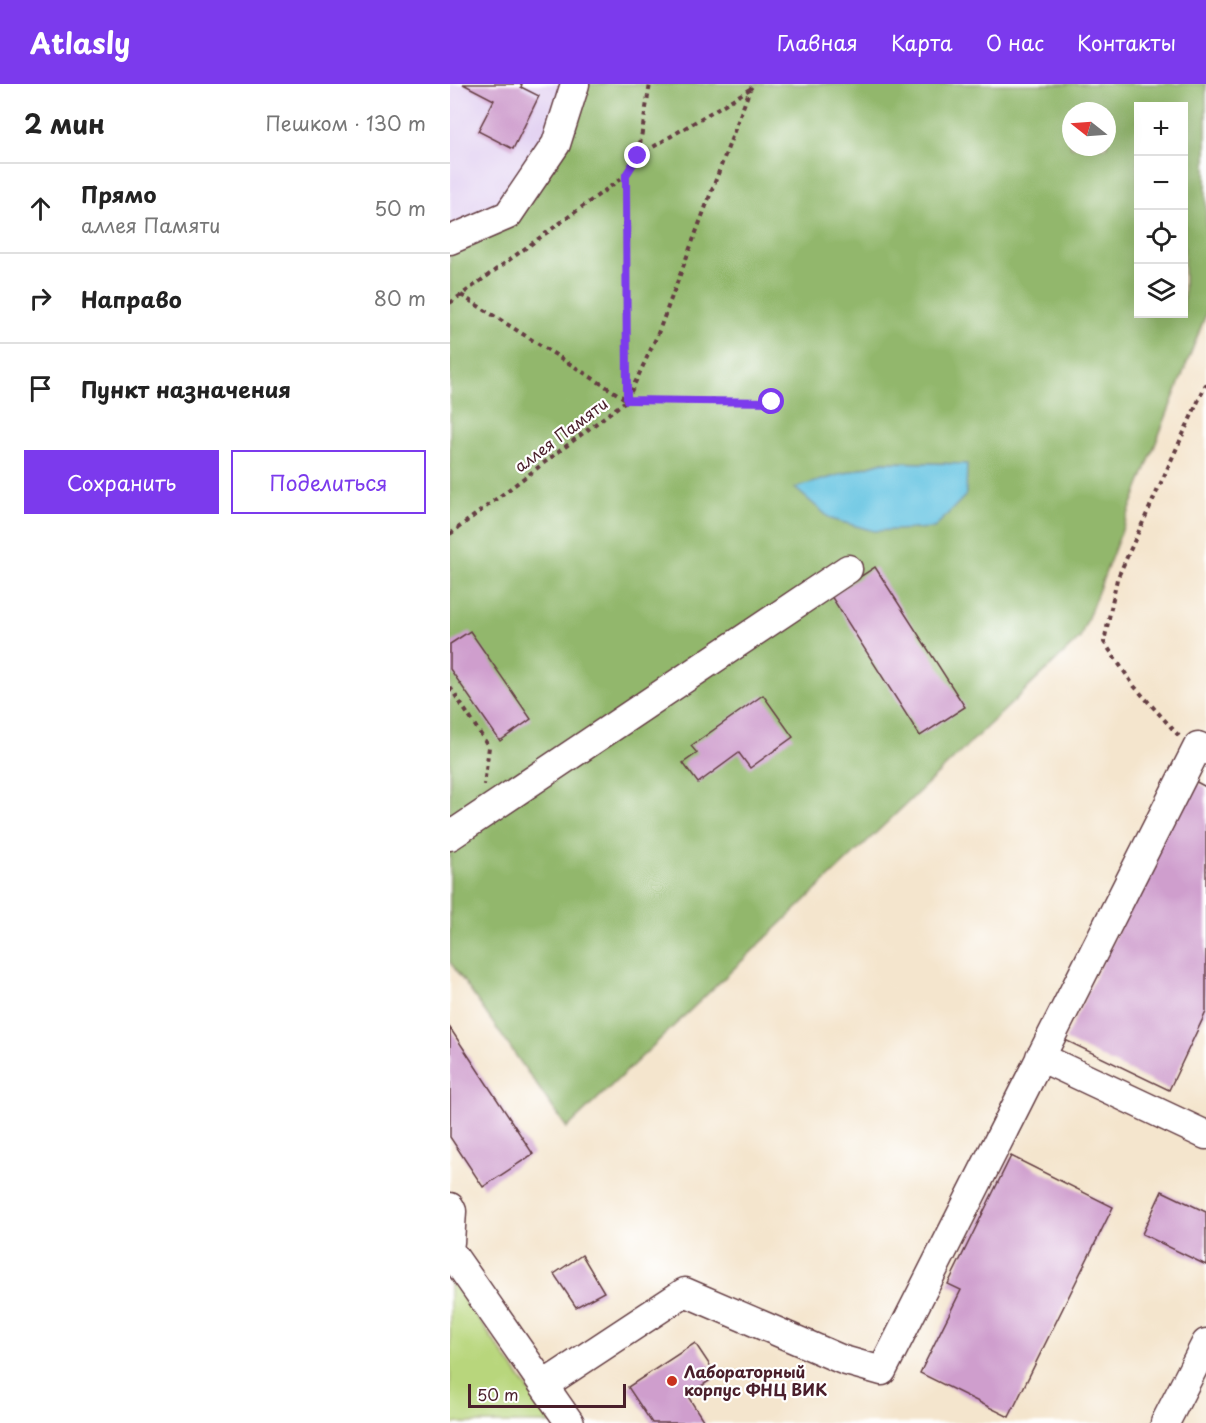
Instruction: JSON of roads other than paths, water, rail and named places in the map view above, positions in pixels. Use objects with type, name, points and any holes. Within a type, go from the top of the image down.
[{"type":"street","points":[[450,240],[508,215],[556,144],[575,84]]},
{"type":"street","points":[[450,836],[848,569]]},
{"type":"street","points":[[544,1385],[685,1292],[843,1360],[882,1371],[1040,1057],[1202,748]]},
{"type":"street","points":[[1040,1057],[1206,1135]]},
{"type":"street","points":[[450,1207],[452,1210],[450,1242]]},
{"type":"street","points":[[450,1251],[570,1423]]},
{"type":"street","points":[[1165,1423],[1206,1343]]},
{"type":"water","points":[[883,462],[967,464],[966,495],[934,528],[874,531],[831,519],[795,488]]},
{"type":"place","name":"Лабораторный корпус ФНЦ ВИК","points":[[672,1381]]}]
